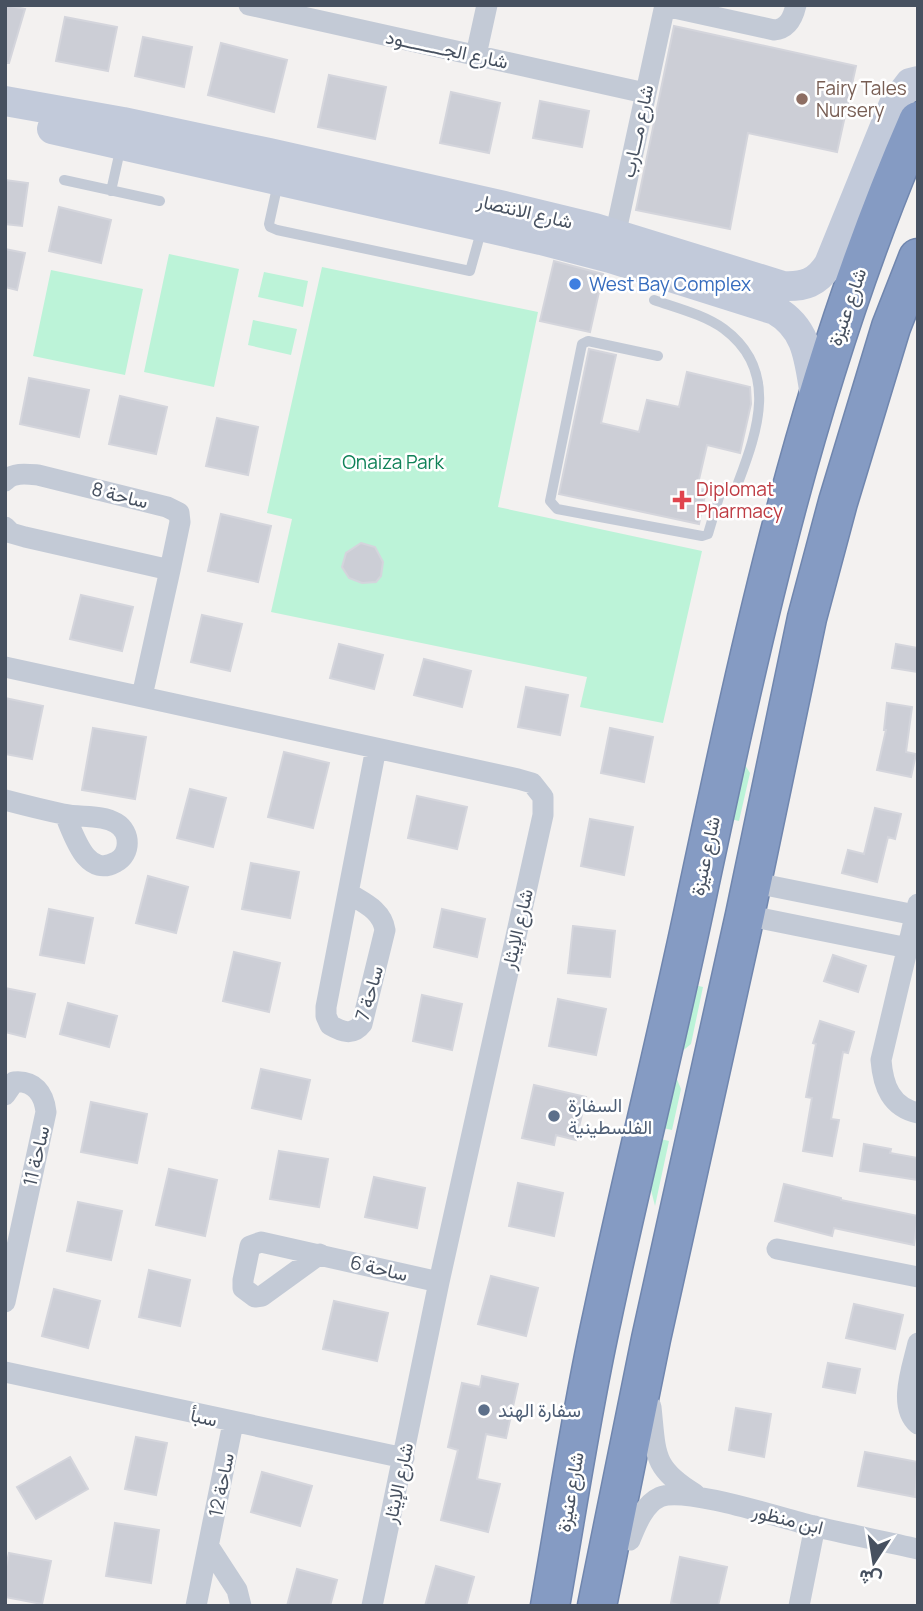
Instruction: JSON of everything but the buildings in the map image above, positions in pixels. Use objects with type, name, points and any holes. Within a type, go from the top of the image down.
[{"type":"highway","name":"شارع عنيزة","points":[[550,1606],[601,1322],[776,542],[843,314],[895,173],[918,121]]},
{"type":"highway","points":[[597,1606],[651,1339],[807,618],[838,502],[891,327],[918,258]]},
{"type":"highway","points":[[618,1606],[651,1407],[651,1339]]},
{"type":"street","name":"شارع الجــــــــود","points":[[249,5],[645,93]]},
{"type":"street","points":[[476,55],[487,5]]},
{"type":"street","points":[[665,6],[774,30],[782,29],[790,22],[796,5]]},
{"type":"street","name":"شارع مـــارب","points":[[612,246],[665,6]]},
{"type":"street","name":"شارع الانتصار","points":[[5,101],[123,122],[482,227],[612,246],[783,286],[798,287],[811,284],[822,275],[829,264],[894,104],[910,83],[918,81]]},
{"type":"street","name":"شارع الانتصار","points":[[5,119],[121,145],[287,169],[504,206],[775,310],[802,335],[816,401]]},
{"type":"street","name":"ساحة 8","points":[[5,481],[9,476],[38,475],[174,509],[179,513],[170,570],[142,696]]},
{"type":"street","points":[[5,527],[11,533],[25,537],[170,570]]},
{"type":"street","name":"شارع الإيثار","points":[[5,667],[518,779],[531,783],[543,797],[542,815],[439,1282],[372,1606]]},
{"type":"street","name":"ساحة 7","points":[[348,893],[380,915],[385,930],[362,1024],[357,1030],[350,1032],[330,1025],[326,1016],[348,893],[376,748]]},
{"type":"street","points":[[5,800],[65,815]]},
{"type":"street","points":[[818,930],[825,897]]},
{"type":"street","points":[[748,898],[825,897],[916,909],[881,1060],[883,1080],[892,1098],[903,1110],[918,1114]]},
{"type":"street","points":[[748,898],[818,930],[908,948]]},
{"type":"street","name":"ساحة 11","points":[[5,1095],[14,1082],[24,1081],[42,1093],[46,1112],[13,1220],[5,1302]]},
{"type":"street","points":[[777,1249],[918,1277]]},
{"type":"street","name":"ساحة 6","points":[[320,1254],[439,1282]]},
{"type":"street","points":[[918,1343],[907,1396],[908,1409],[918,1424]]},
{"type":"street","name":"سبأ","points":[[5,1372],[404,1458]]},
{"type":"street","name":"ابن منظور","points":[[651,1407],[656,1456],[674,1481],[700,1497]]},
{"type":"street","name":"ساحة 12","points":[[196,1606],[233,1423]]},
{"type":"street","name":"ابن منظور","points":[[629,1540],[647,1507],[660,1496],[700,1497],[918,1549]]},
{"type":"street","points":[[799,1606],[815,1526]]},
{"type":"street","points":[[209,1547],[237,1590],[241,1606]]},
{"type":"lane","points":[[111,191],[121,145]]},
{"type":"lane","points":[[287,169],[269,224],[277,230],[470,271],[482,227]]},
{"type":"lane","points":[[64,180],[160,201]]},
{"type":"lane","points":[[654,300],[724,329],[742,345],[754,367],[760,388],[760,405],[749,453],[738,483]]},
{"type":"lane","points":[[658,356],[588,341],[582,344],[550,501],[557,509],[702,536],[708,534],[724,488]]},
{"type":"green space","points":[[169,254],[239,269],[214,387],[144,372]]},
{"type":"green space","name":"Onaiza Park","points":[[322,267],[538,312],[498,507],[702,551],[663,723],[580,707],[587,677],[271,612],[292,519],[267,513]]},
{"type":"green space","points":[[51,270],[143,289],[125,375],[33,356]]},
{"type":"green space","points":[[264,272],[308,281],[303,307],[258,297]]},
{"type":"green space","points":[[253,320],[297,329],[291,355],[248,345]]},
{"type":"green space","points":[[743,762],[750,773],[739,821],[730,819]]},
{"type":"green space","points":[[694,985],[703,987],[691,1044],[680,1053]]},
{"type":"green space","points":[[676,1077],[681,1089],[672,1130],[663,1128]]},
{"type":"green space","points":[[661,1139],[669,1141],[655,1206],[650,1186]]},
{"type":"place","name":"Fairy Tales Nursery","points":[[802,99]]},
{"type":"place","name":"West Bay Complex","points":[[575,284]]},
{"type":"place","name":"Diplomat Pharmacy","points":[[682,500]]},
{"type":"place","name":"السفارة الفلسطينية","points":[[554,1116]]},
{"type":"place","name":"سفارة الهند","points":[[484,1410]]}]
